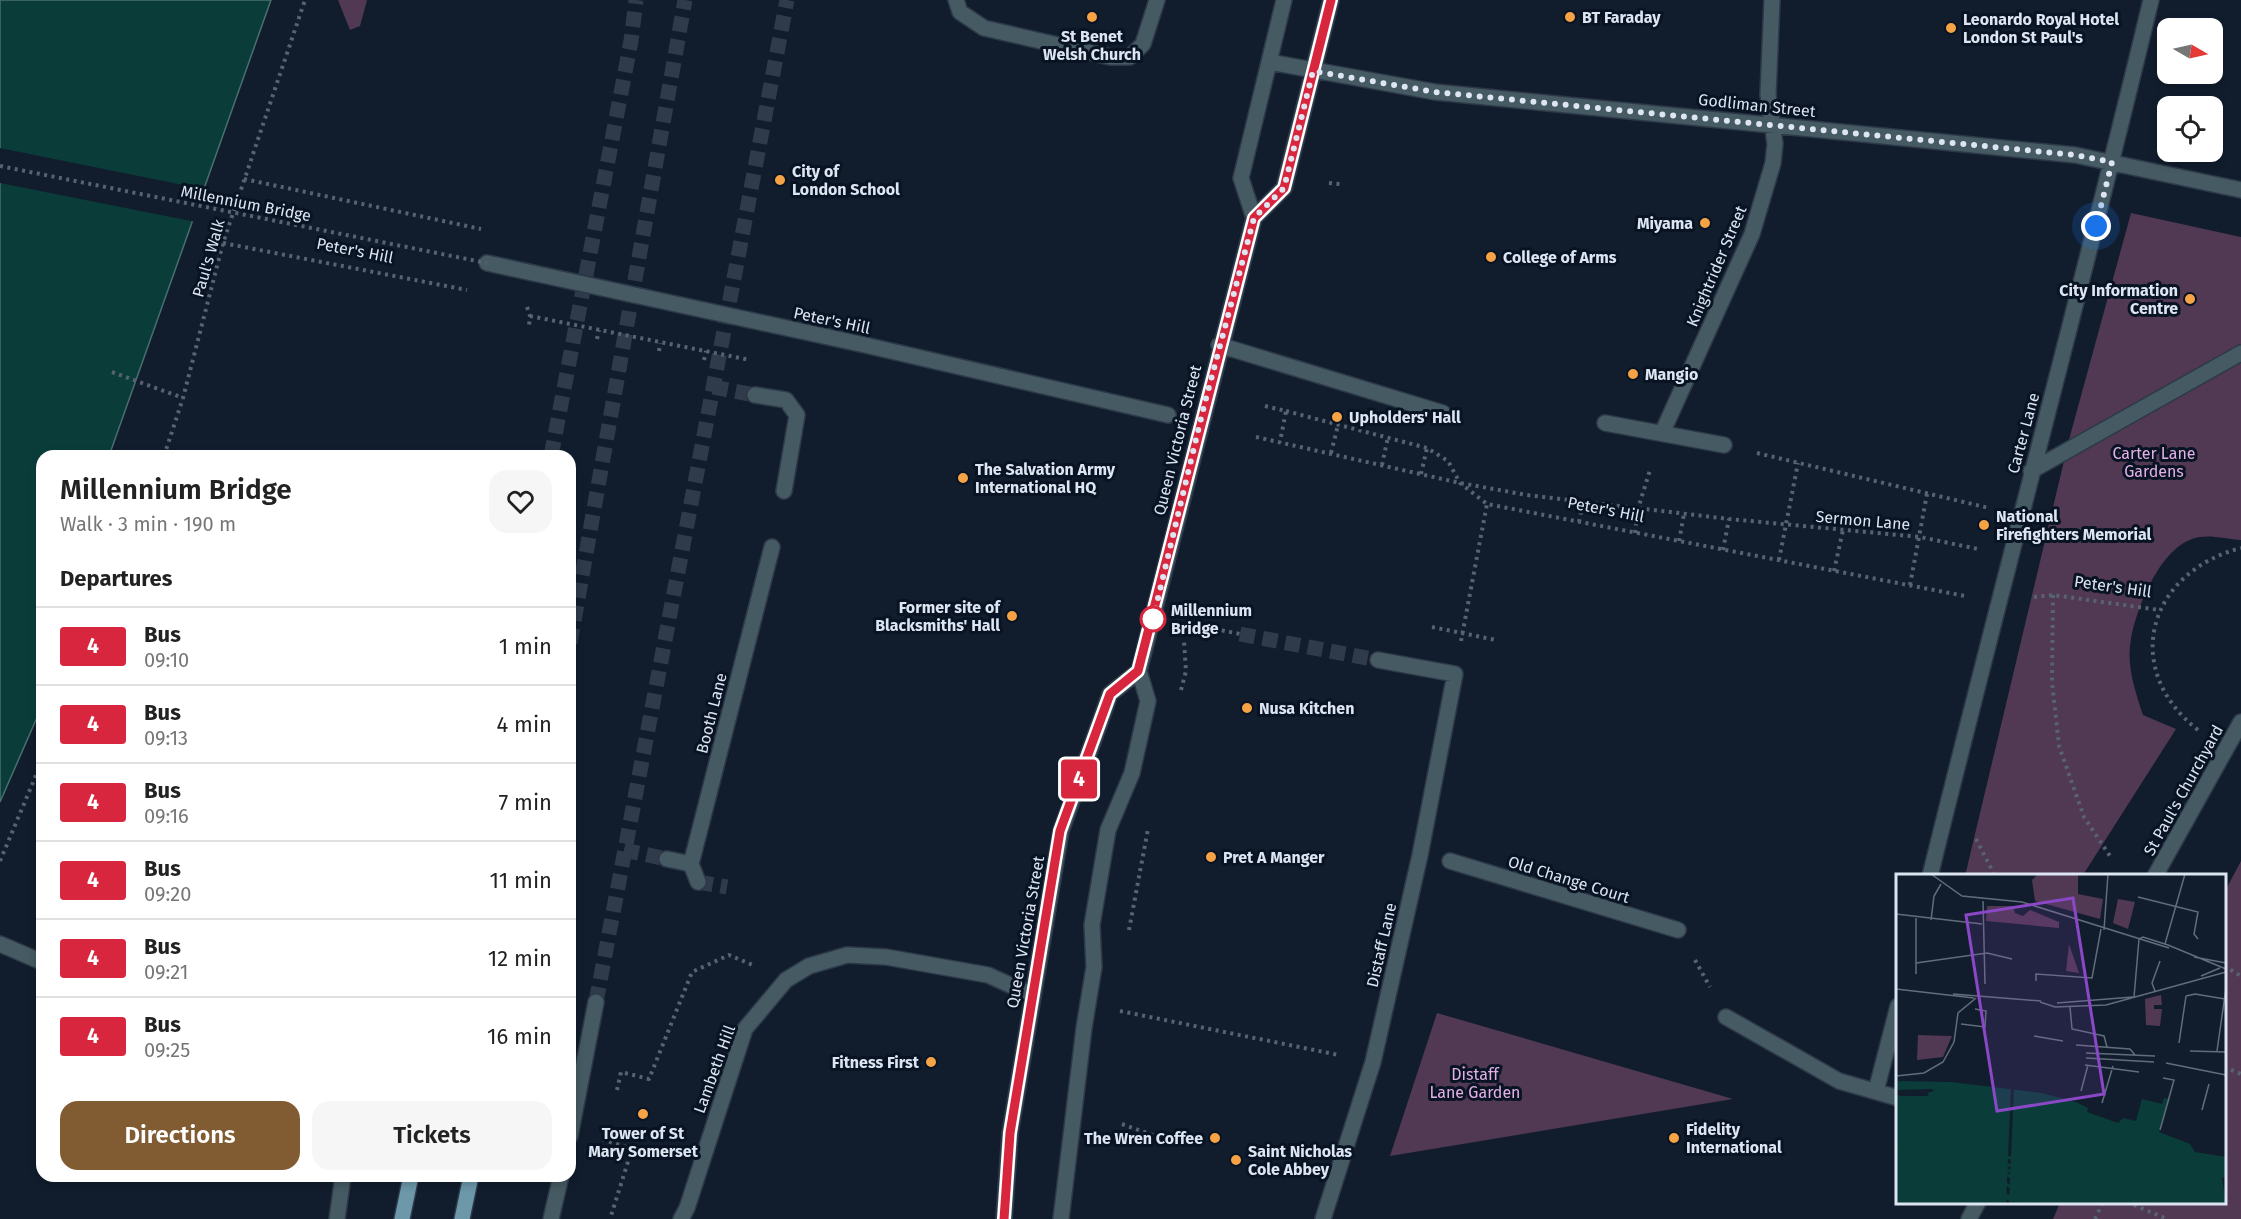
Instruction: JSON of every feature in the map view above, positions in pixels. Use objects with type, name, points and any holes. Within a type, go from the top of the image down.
[{"type":"main road","points":[[402,1219],[410,1182]]},
{"type":"main road","points":[[462,1219],[470,1182]]},
{"type":"street","points":[[956,0],[960,12],[984,27],[1110,57],[1130,57],[1143,44],[1157,0]]},
{"type":"street","points":[[1284,0],[1241,178],[1254,218],[1284,188],[1331,0]]},
{"type":"street","name":"Knightrider Street","points":[[1663,431],[1752,234],[1773,163],[1775,144],[1768,95],[1772,0]]},
{"type":"street","name":"Carter Lane","points":[[1930,874],[1997,602],[2112,162],[2151,0]]},
{"type":"street","name":"Godliman Street","points":[[1269,62],[1435,92],[2075,155],[2241,190]]},
{"type":"street","name":"Queen Victoria Street","points":[[1004,1219],[1010,1133],[1060,831],[1110,694],[1138,671],[1254,218]]},
{"type":"street","name":"Peter's Hill","points":[[487,263],[854,343],[1168,415]]},
{"type":"street","points":[[1220,345],[1443,413]]},
{"type":"street","points":[[2031,471],[2241,353]]},
{"type":"street","points":[[755,395],[786,400],[797,414],[784,491]]},
{"type":"street","points":[[1605,423],[1663,431],[1724,445]]},
{"type":"street","name":"Booth Lane","points":[[691,864],[772,547]]},
{"type":"street","points":[[1378,660],[1455,674]]},
{"type":"street","points":[[1061,1219],[1084,1028],[1094,967],[1092,925],[1108,830],[1132,773],[1148,701],[1138,671]]},
{"type":"street","name":"Distaff Lane","points":[[1323,1219],[1373,1062],[1422,844],[1455,674]]},
{"type":"street","name":"St Paul's Churchyard","points":[[2156,874],[2241,722]]},
{"type":"street","points":[[667,859],[691,864],[698,882]]},
{"type":"street","name":"Old Change Court","points":[[1450,861],[1678,930]]},
{"type":"street","points":[[0,944],[36,959]]},
{"type":"street","name":"Lambeth Hill","points":[[681,1219],[687,1208],[745,1029],[786,980],[809,966],[847,955],[886,957],[988,975],[1032,995]]},
{"type":"street","points":[[576,1105],[596,1002]]},
{"type":"street","points":[[1876,1091],[1896,1014]]},
{"type":"street","points":[[1726,1017],[1839,1081],[1896,1097]]},
{"type":"street","points":[[337,1219],[342,1182]]},
{"type":"street","points":[[551,1219],[560,1182]]},
{"type":"street","points":[[1969,1219],[1977,1204]]},
{"type":"path","name":"Paul's Walk","points":[[166,450],[183,398],[223,243],[305,0]]},
{"type":"path","name":"Millennium Bridge","points":[[0,166],[487,263]]},
{"type":"path","points":[[244,179],[490,231]]},
{"type":"path","points":[[1329,183],[1340,184]]},
{"type":"path","name":"Peter's Hill","points":[[223,243],[468,290]]},
{"type":"path","points":[[529,326],[531,316],[761,362]]},
{"type":"path","points":[[597,339],[599,330]]},
{"type":"path","points":[[659,351],[660,343]]},
{"type":"path","points":[[704,360],[706,351]]},
{"type":"path","points":[[112,372],[183,398]]},
{"type":"path","points":[[1265,406],[1427,448],[1448,461],[1460,483]]},
{"type":"path","points":[[1280,442],[1286,411]]},
{"type":"path","points":[[1331,453],[1338,424]]},
{"type":"path","name":"Peter's Hill","points":[[1256,437],[1460,483],[1487,504],[1957,594]]},
{"type":"path","points":[[1382,465],[1388,437]]},
{"type":"path","points":[[1724,445],[2019,516]]},
{"type":"path","points":[[1421,474],[1427,448]]},
{"type":"path","points":[[1779,560],[1798,463]]},
{"type":"path","points":[[1635,533],[1638,508],[1650,470]]},
{"type":"path","name":"Sermon Lane","points":[[1460,483],[1583,502],[1684,514],[1920,537],[1984,550]]},
{"type":"path","points":[[1910,585],[1927,494]]},
{"type":"path","points":[[1579,522],[1583,502]]},
{"type":"path","points":[[1455,674],[1487,504]]},
{"type":"path","points":[[1679,541],[1684,514]]},
{"type":"path","points":[[1723,550],[1729,519]]},
{"type":"path","points":[[1834,571],[1843,530]]},
{"type":"path","points":[[2158,610],[2176,586],[2199,566],[2226,552],[2241,548]]},
{"type":"path","points":[[2053,595],[2052,682],[2059,746],[2084,817],[2110,855]]},
{"type":"path","name":"Peter's Hill","points":[[1997,602],[2053,595],[2158,610],[2152,643],[2156,676],[2174,708],[2199,731]]},
{"type":"path","points":[[1182,622],[1186,671]]},
{"type":"path","points":[[1195,625],[1240,634]]},
{"type":"path","points":[[1432,627],[1496,640]]},
{"type":"path","points":[[0,861],[36,775]]},
{"type":"path","points":[[1678,930],[1726,1017]]},
{"type":"path","points":[[616,1095],[621,1072],[649,1080],[692,972],[729,955],[761,969]]},
{"type":"path","points":[[2226,967],[2241,976]]},
{"type":"path","points":[[1114,1010],[1340,1056]]},
{"type":"path","points":[[2226,1068],[2241,1074]]},
{"type":"path","points":[[1122,1124],[1183,1146]]},
{"type":"path","points":[[607,1128],[604,1140],[632,1149],[610,1219]]},
{"type":"path","points":[[2095,1219],[2102,1204]]},
{"type":"path","points":[[2130,1204],[2167,1219]]},
{"type":"green space","points":[[338,0],[367,0],[360,26],[350,30]]},
{"type":"green space","name":"Carter Lane Gardens","points":[[2131,213],[2241,237],[2241,540],[2200,537],[2186,541],[2174,550],[2163,563],[2145,594],[2131,639],[2132,678],[2143,715],[2176,729],[2084,874],[1965,874],[2070,436]]},
{"type":"green space","points":[[2241,861],[2241,1219],[2053,1219],[2060,1204],[2226,1204],[2226,889]]},
{"type":"green space","name":"Distaff Lane Garden","points":[[1437,1013],[1733,1099],[1390,1156]]},
{"type":"shaded area","points":[[0,0],[271,0],[111,450],[36,450],[36,720],[0,802]]},
{"type":"pier","points":[[0,148],[208,190],[196,222],[0,183]]},
{"type":"tunnel","points":[[552,450],[631,41],[636,0]]},
{"type":"tunnel","points":[[576,609],[685,0]]},
{"type":"tunnel","points":[[596,1002],[787,0]]},
{"type":"tunnel","points":[[713,387],[755,395]]},
{"type":"tunnel","points":[[1240,634],[1378,660]]},
{"type":"tunnel","points":[[624,850],[667,859]]},
{"type":"tunnel","points":[[698,882],[727,887]]},
{"type":"bus line","name":"4","points":[[1004,1219],[1010,1133],[1060,831],[1110,694],[1138,671],[1154,617],[1213,370],[1254,218],[1284,188],[1331,0]]},
{"type":"place","name":"St Benet Welsh Church","points":[[1092,17]]},
{"type":"place","name":"BT Faraday","points":[[1570,17]]},
{"type":"place","name":"Leonardo Royal Hotel London St Paul's","points":[[1951,28]]},
{"type":"place","name":"City of London School","points":[[780,180]]},
{"type":"place","name":"Miyama","points":[[1705,223]]},
{"type":"place","name":"College of Arms","points":[[1491,257]]},
{"type":"place","name":"City Information Centre","points":[[2190,299]]},
{"type":"place","name":"Mangio","points":[[1633,374]]},
{"type":"place","name":"Upholders' Hall","points":[[1337,417]]},
{"type":"place","name":"The Salvation Army International HQ","points":[[963,478]]},
{"type":"place","name":"National Firefighters Memorial","points":[[1984,525]]},
{"type":"place","name":"Former site of Blacksmiths' Hall","points":[[1012,616]]},
{"type":"place","name":"Millennium Bridge","points":[[1153,619]]},
{"type":"place","name":"Nusa Kitchen","points":[[1247,708]]},
{"type":"place","name":"Pret A Manger","points":[[1211,857]]},
{"type":"place","name":"Fitness First","points":[[931,1062]]},
{"type":"place","name":"Tower of St Mary Somerset","points":[[643,1114]]},
{"type":"place","name":"The Wren Coffee","points":[[1215,1138]]},
{"type":"place","name":"Fidelity International","points":[[1674,1138]]},
{"type":"place","name":"Saint Nicholas Cole Abbey","points":[[1236,1160]]},
{"type":"route","points":[[1153,619],[1204,406],[1254,218],[1284,188],[1313,71],[1435,92],[2075,155],[2112,162],[2096,226]]}]
